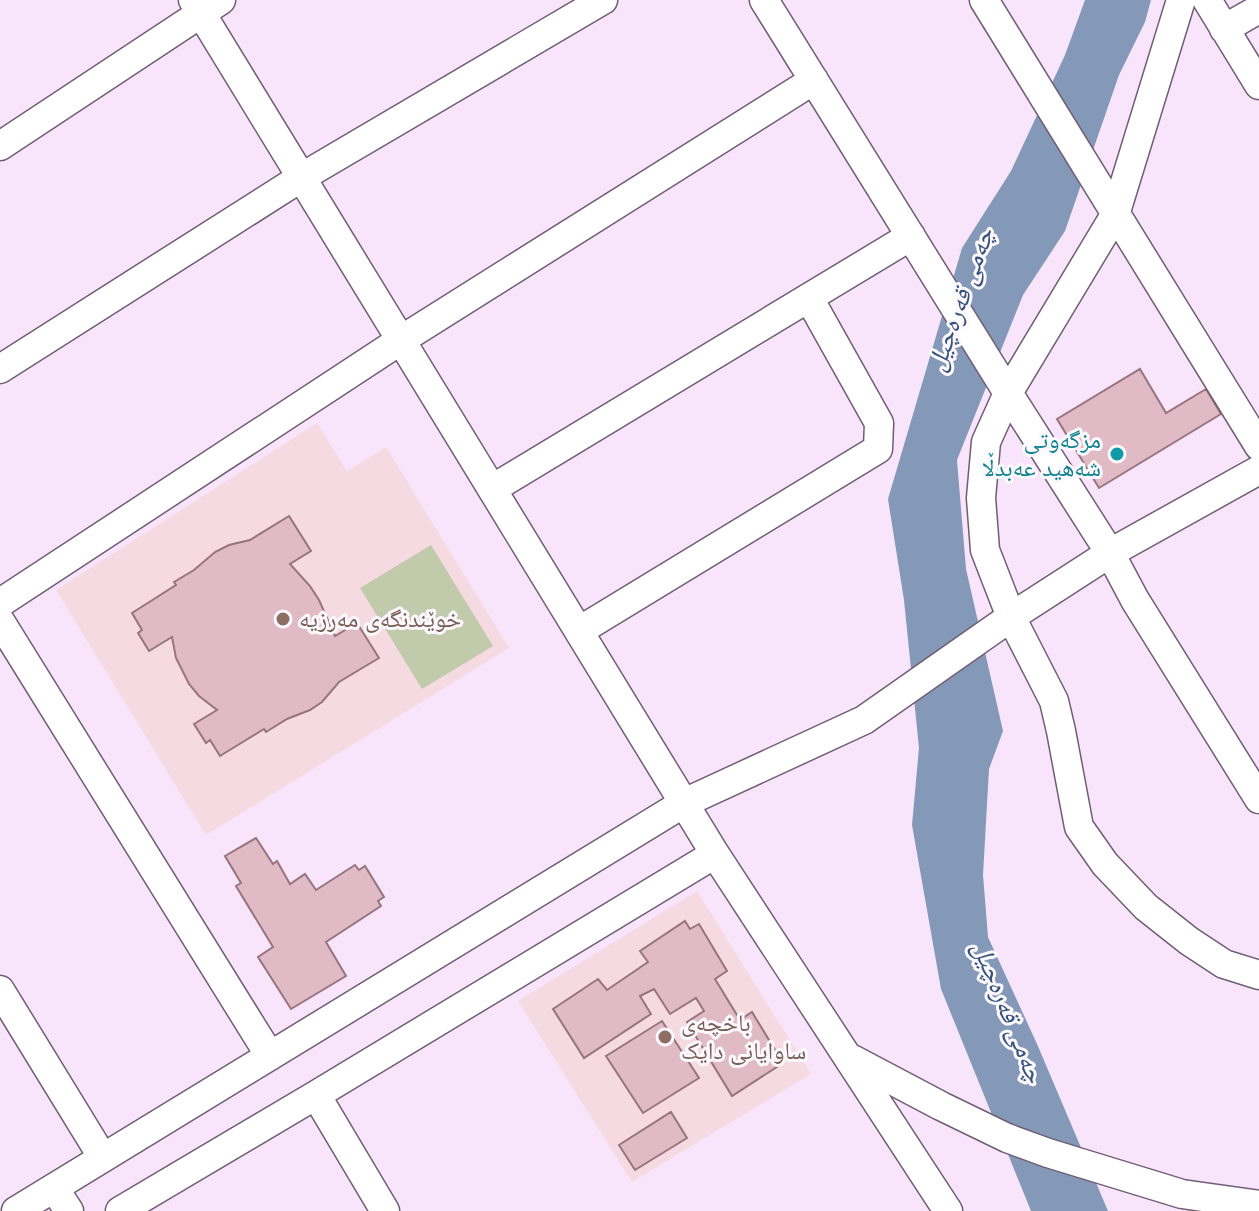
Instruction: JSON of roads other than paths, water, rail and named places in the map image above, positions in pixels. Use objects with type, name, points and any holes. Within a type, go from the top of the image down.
[{"type":"street","points":[[0,369],[302,177],[603,0]]},
{"type":"street","points":[[764,0],[1110,553],[1135,600],[1259,799]]},
{"type":"street","points":[[984,0],[1259,446]]},
{"type":"street","points":[[1181,0],[1115,215],[1008,393],[986,442],[981,498],[985,550],[1011,617],[1054,701],[1079,827],[1105,864],[1146,907],[1224,964],[1259,975]]},
{"type":"street","points":[[1207,0],[1259,85]]},
{"type":"street","points":[[0,146],[205,4],[302,177],[715,854],[948,1211]]},
{"type":"street","points":[[1224,29],[1259,9]]},
{"type":"street","points":[[0,603],[401,340],[814,80]]},
{"type":"street","points":[[492,489],[911,236]]},
{"type":"street","points":[[579,631],[878,449],[879,423],[809,298]]},
{"type":"street","points":[[16,1211],[61,1199],[103,1158],[684,803],[864,720],[1011,617],[1110,553],[1259,470]]},
{"type":"street","points":[[0,621],[9,656],[270,1056]]},
{"type":"street","points":[[120,1211],[155,1202],[316,1095],[715,854]]},
{"type":"street","points":[[0,990],[103,1158]]},
{"type":"street","points":[[848,1056],[941,1106],[1021,1143],[1073,1162],[1182,1194],[1259,1205]]},
{"type":"street","points":[[316,1095],[385,1211]]},
{"type":"water","name":"چەمی قەرەچیل","points":[[1085,0],[1151,0],[1145,22],[1119,75],[1065,231],[1023,295],[957,460],[966,569],[1003,731],[989,769],[983,875],[988,937],[1108,1211],[1031,1211],[941,989],[912,825],[919,748],[904,600],[888,499],[962,248],[1011,171],[1065,55]]},
{"type":"place","name":"مزگەوتی شەهید عەبدڵا","points":[[1117,454]]},
{"type":"place","name":"خوێندنگەی مەرزیە","points":[[283,619]]},
{"type":"place","name":"باخچەی ساوایانی دایک","points":[[665,1037]]}]
